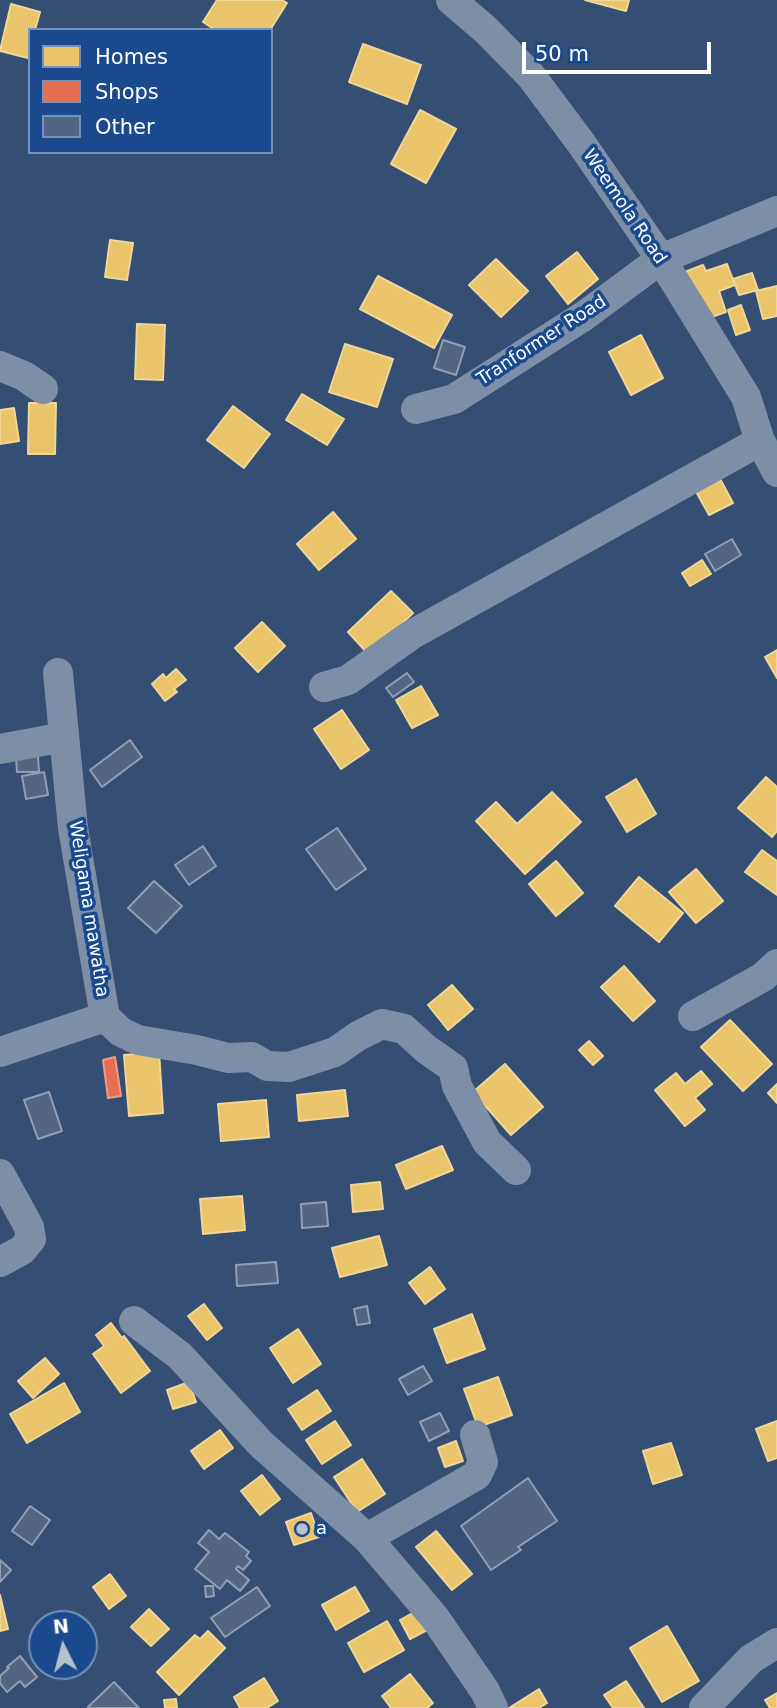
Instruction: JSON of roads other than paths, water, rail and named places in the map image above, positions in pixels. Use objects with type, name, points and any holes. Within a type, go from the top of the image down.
[{"type":"street","name":"Weemola Road","points":[[450,0],[486,30],[531,76],[581,143],[661,259],[746,397],[760,441],[777,472]]},
{"type":"street","name":"Tranformer Road","points":[[416,409],[454,399],[584,316],[661,259],[777,211]]},
{"type":"street","points":[[0,366],[24,376],[43,389]]},
{"type":"street","points":[[324,687],[348,680],[411,635],[760,441]]},
{"type":"street","name":"Weligama mawatha","points":[[58,673],[74,828],[105,1017],[121,1032],[138,1040],[228,1058],[252,1057],[267,1066],[289,1067],[335,1052],[382,1024],[404,1029],[453,1068],[457,1086],[487,1142],[516,1170]]},
{"type":"street","points":[[0,749],[64,737]]},
{"type":"street","points":[[694,1016],[763,977],[777,964]]},
{"type":"street","points":[[0,1052],[105,1017]]},
{"type":"street","points":[[0,1174],[29,1227],[31,1240],[22,1251],[0,1262]]},
{"type":"street","points":[[134,1321],[180,1356],[261,1444],[367,1538],[435,1618],[494,1708]]},
{"type":"street","points":[[367,1538],[477,1475],[483,1462],[475,1435]]},
{"type":"street","points":[[704,1708],[751,1659],[777,1643]]},
{"type":"place","name":"a","points":[[302,1529]]}]
